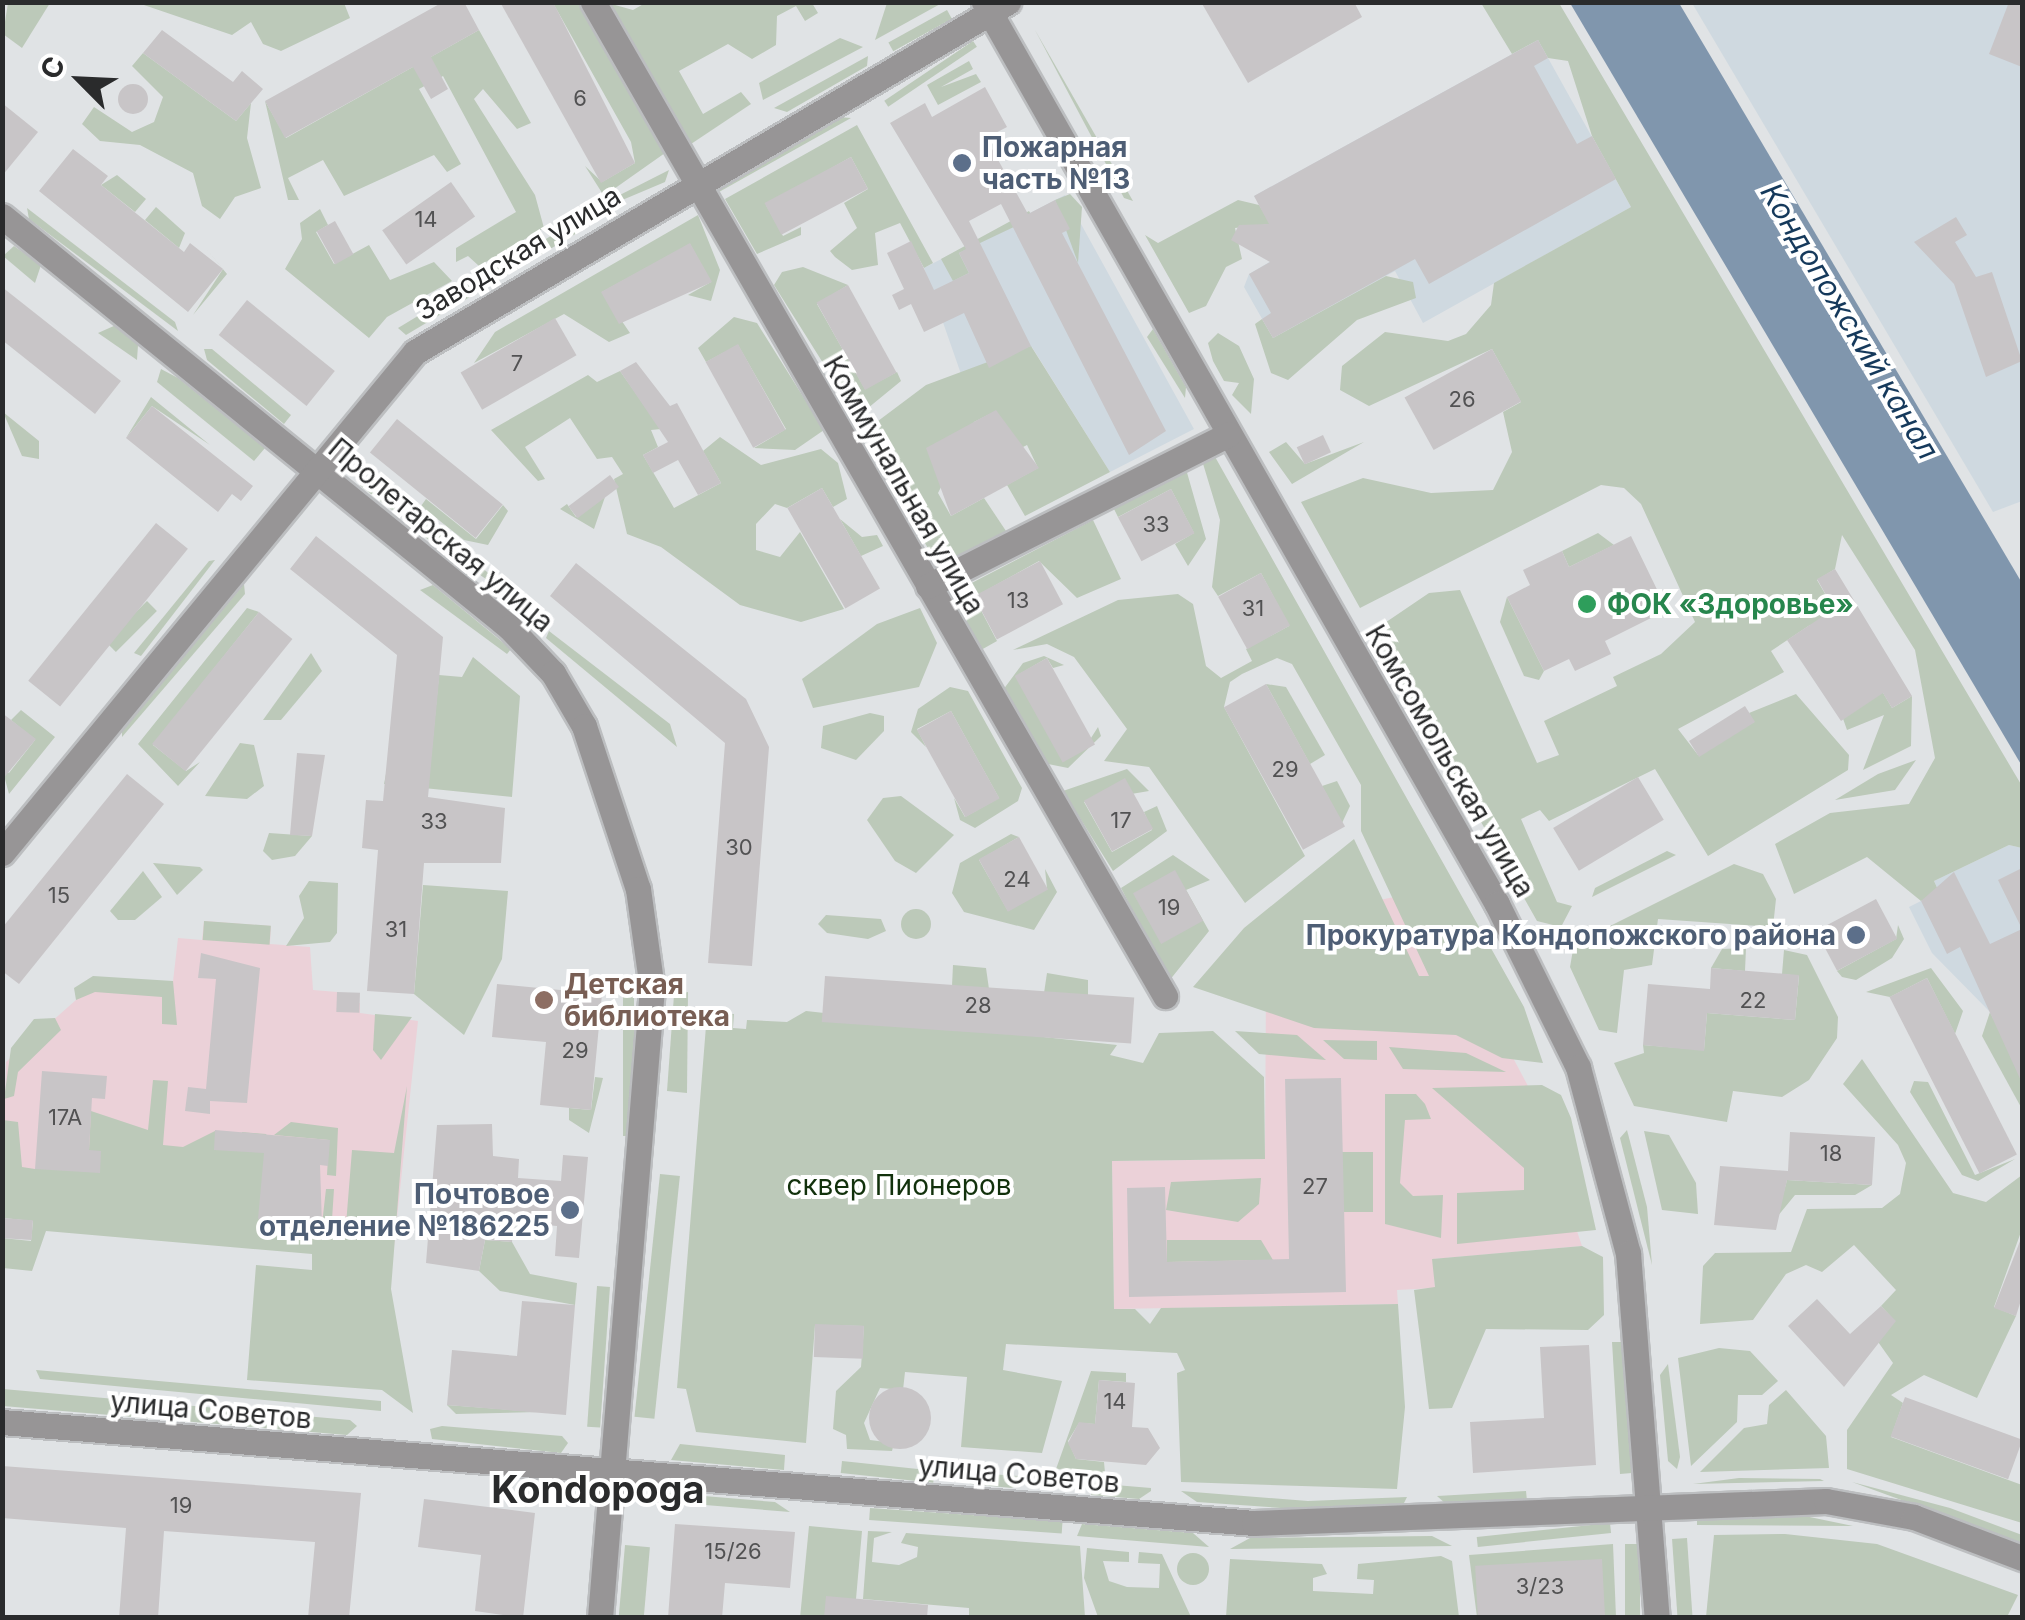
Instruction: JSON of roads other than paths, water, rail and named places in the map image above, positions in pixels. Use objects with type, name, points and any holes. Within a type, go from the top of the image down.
[{"type":"street","name":"Коммунальная улица","points":[[593,2],[1165,996]]},
{"type":"street","name":"Заводская улица","points":[[2,853],[316,469],[440,332],[994,6]]},
{"type":"street","name":"Комсомольская улица","points":[[994,6],[1229,434],[1513,933],[1578,1068],[1623,1224],[1654,1505],[1656,1618]]},
{"type":"street","name":"Пролетарская улица","points":[[2,216],[316,469],[553,672],[584,726],[630,861],[652,988],[600,1618]]},
{"type":"street","points":[[928,586],[1229,434]]},
{"type":"street","points":[[2,809],[24,826]]},
{"type":"street","name":"улица Советов","points":[[2,1422],[1282,1524],[1654,1505],[1848,1503],[2022,1558]]},
{"type":"water","name":"Кондопожский канал","points":[[1570,3],[1679,3],[1720,72],[2022,583],[2022,766]]},
{"type":"place","name":"Пожарная часть №13","points":[[962,163]]},
{"type":"place","name":"ФОК «Здоровье»","points":[[1587,604]]},
{"type":"place","name":"Прокуратура Кондопожского района","points":[[1856,935]]},
{"type":"place","name":"Детская библиотека","points":[[544,1000]]},
{"type":"place","name":"Почтовое отделение №186225","points":[[570,1210]]},
{"type":"district","name":"Kondopoga","points":[[598,1490]]},
{"type":"park label","name":"сквер Пионеров","points":[[899,1185]]}]
